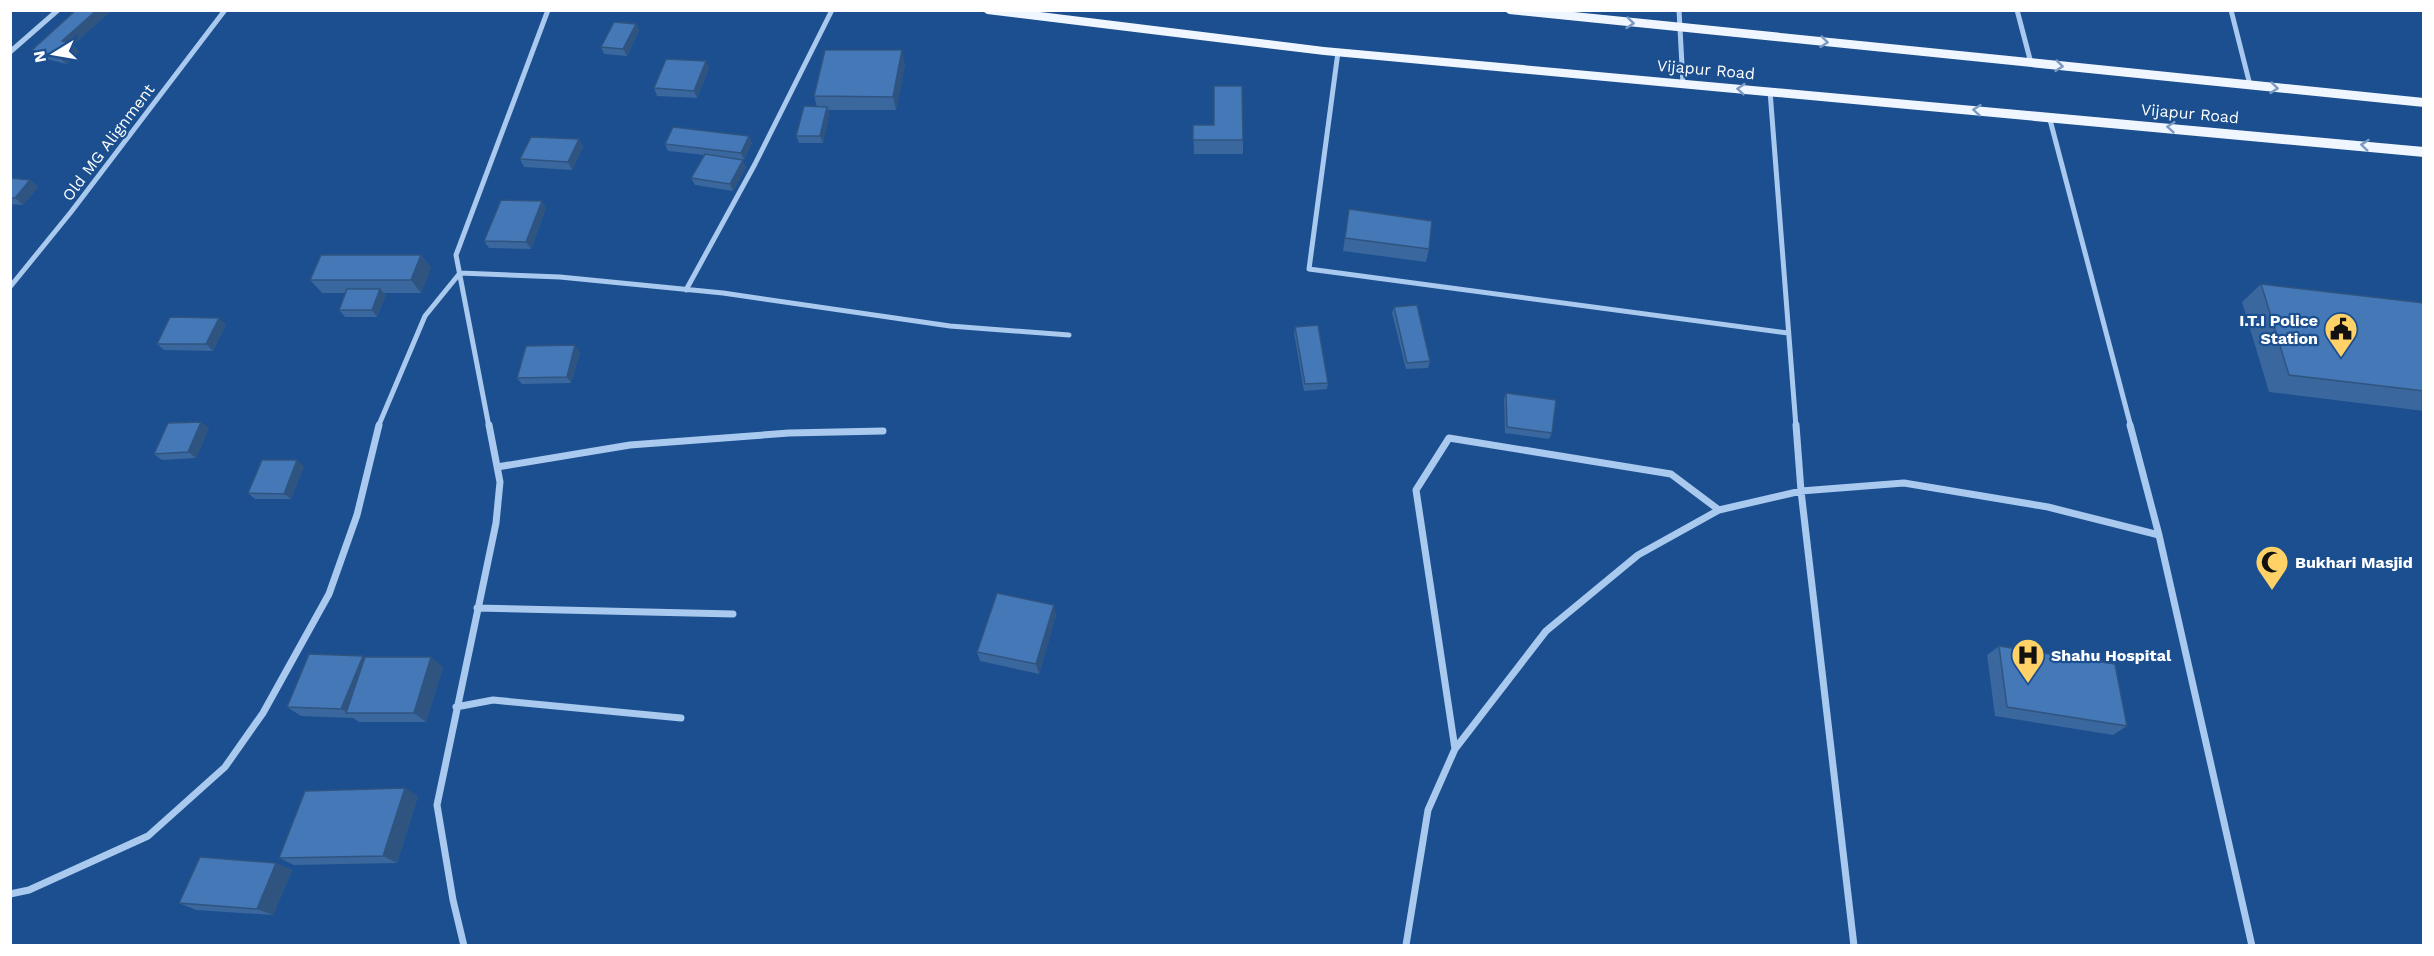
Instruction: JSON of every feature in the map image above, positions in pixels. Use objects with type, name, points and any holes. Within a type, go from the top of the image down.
[{"type":"main road","name":"Vijapur Road","points":[[987,10],[1033,13],[1338,52],[2424,152]]},
{"type":"main road","name":"Vijapur Road","points":[[1509,10],[2424,103]]},
{"type":"street","points":[[10,52],[58,10]]},
{"type":"street","name":"Old MG Alignment","points":[[10,287],[71,212],[225,10]]},
{"type":"street","points":[[464,945],[453,900],[437,805],[496,523],[500,482],[456,255],[548,10]]},
{"type":"street","points":[[686,290],[755,164],[832,10]]},
{"type":"street","points":[[1679,10],[1683,84]]},
{"type":"street","points":[[2017,10],[2031,63]]},
{"type":"street","points":[[2230,10],[2250,86]]},
{"type":"street","points":[[1338,52],[1309,269],[1788,333]]},
{"type":"street","points":[[1770,91],[1800,490],[1854,945]]},
{"type":"street","points":[[2049,116],[2160,535],[2252,945]]},
{"type":"street","points":[[460,273],[560,278],[686,290],[844,309],[950,326],[1069,334]]},
{"type":"street","points":[[10,894],[29,891],[148,836],[225,767],[263,713],[329,594],[357,515],[375,435],[400,371],[425,316],[460,273]]},
{"type":"street","points":[[497,467],[630,445],[789,433],[883,431]]},
{"type":"street","points":[[1455,749],[1416,490],[1449,438],[1671,474],[1719,510]]},
{"type":"street","points":[[1412,945],[1406,945],[1428,810],[1455,749],[1546,631],[1638,555],[1719,510],[1800,490],[1904,483],[2048,507],[2160,535]]},
{"type":"street","points":[[477,608],[733,614]]},
{"type":"street","points":[[456,707],[493,700],[681,718]]},
{"type":"building","points":[[76,10],[97,10],[62,41],[72,44],[59,57],[32,50]]},
{"type":"building","points":[[614,22],[636,24],[623,49],[601,47]]},
{"type":"building","points":[[825,50],[902,50],[893,97],[814,96]]},
{"type":"building","points":[[666,59],[706,61],[694,91],[654,88]]},
{"type":"building","points":[[1214,86],[1242,86],[1243,140],[1193,140],[1193,125],[1214,125]]},
{"type":"building","points":[[804,106],[827,107],[820,136],[796,136]]},
{"type":"building","points":[[673,127],[749,136],[741,153],[665,144]]},
{"type":"building","points":[[531,137],[579,139],[568,162],[520,159]]},
{"type":"building","points":[[705,154],[743,160],[730,184],[691,178]]},
{"type":"building","points":[[10,178],[30,180],[15,198],[10,198]]},
{"type":"building","points":[[501,200],[542,201],[526,242],[484,241]]},
{"type":"building","points":[[1349,209],[1432,221],[1429,249],[1345,238]]},
{"type":"building","points":[[321,255],[421,255],[411,280],[310,280]]},
{"type":"building","name":"I.T.I Police Station","points":[[2261,284],[2424,303],[2424,391],[2289,375]]},
{"type":"building","points":[[347,289],[380,289],[372,310],[339,310]]},
{"type":"building","points":[[1417,305],[1430,361],[1407,363],[1394,307]]},
{"type":"building","points":[[170,317],[219,318],[206,344],[157,344]]},
{"type":"building","points":[[1318,325],[1328,383],[1305,384],[1295,327]]},
{"type":"building","points":[[575,345],[567,377],[517,378],[526,346]]},
{"type":"building","points":[[1506,393],[1556,400],[1552,433],[1507,427]]},
{"type":"building","points":[[201,422],[188,452],[154,454],[168,423]]},
{"type":"building","points":[[262,460],[297,460],[284,494],[248,493]]},
{"type":"building","points":[[997,593],[1054,605],[1036,664],[977,652]]},
{"type":"building","points":[[1999,646],[2115,664],[2127,726],[2007,707]]},
{"type":"building","points":[[309,654],[363,656],[341,709],[287,707]]},
{"type":"building","points":[[365,657],[431,657],[414,713],[346,713]]},
{"type":"building","points":[[405,788],[383,856],[279,858],[305,791]]},
{"type":"building","points":[[200,857],[276,863],[257,909],[179,903]]},
{"type":"place","name":"I.T.I Police Station","points":[[2341,358]]},
{"type":"place","name":"Bukhari Masjid","points":[[2272,591]]},
{"type":"place","name":"Shahu Hospital","points":[[2028,684]]}]
